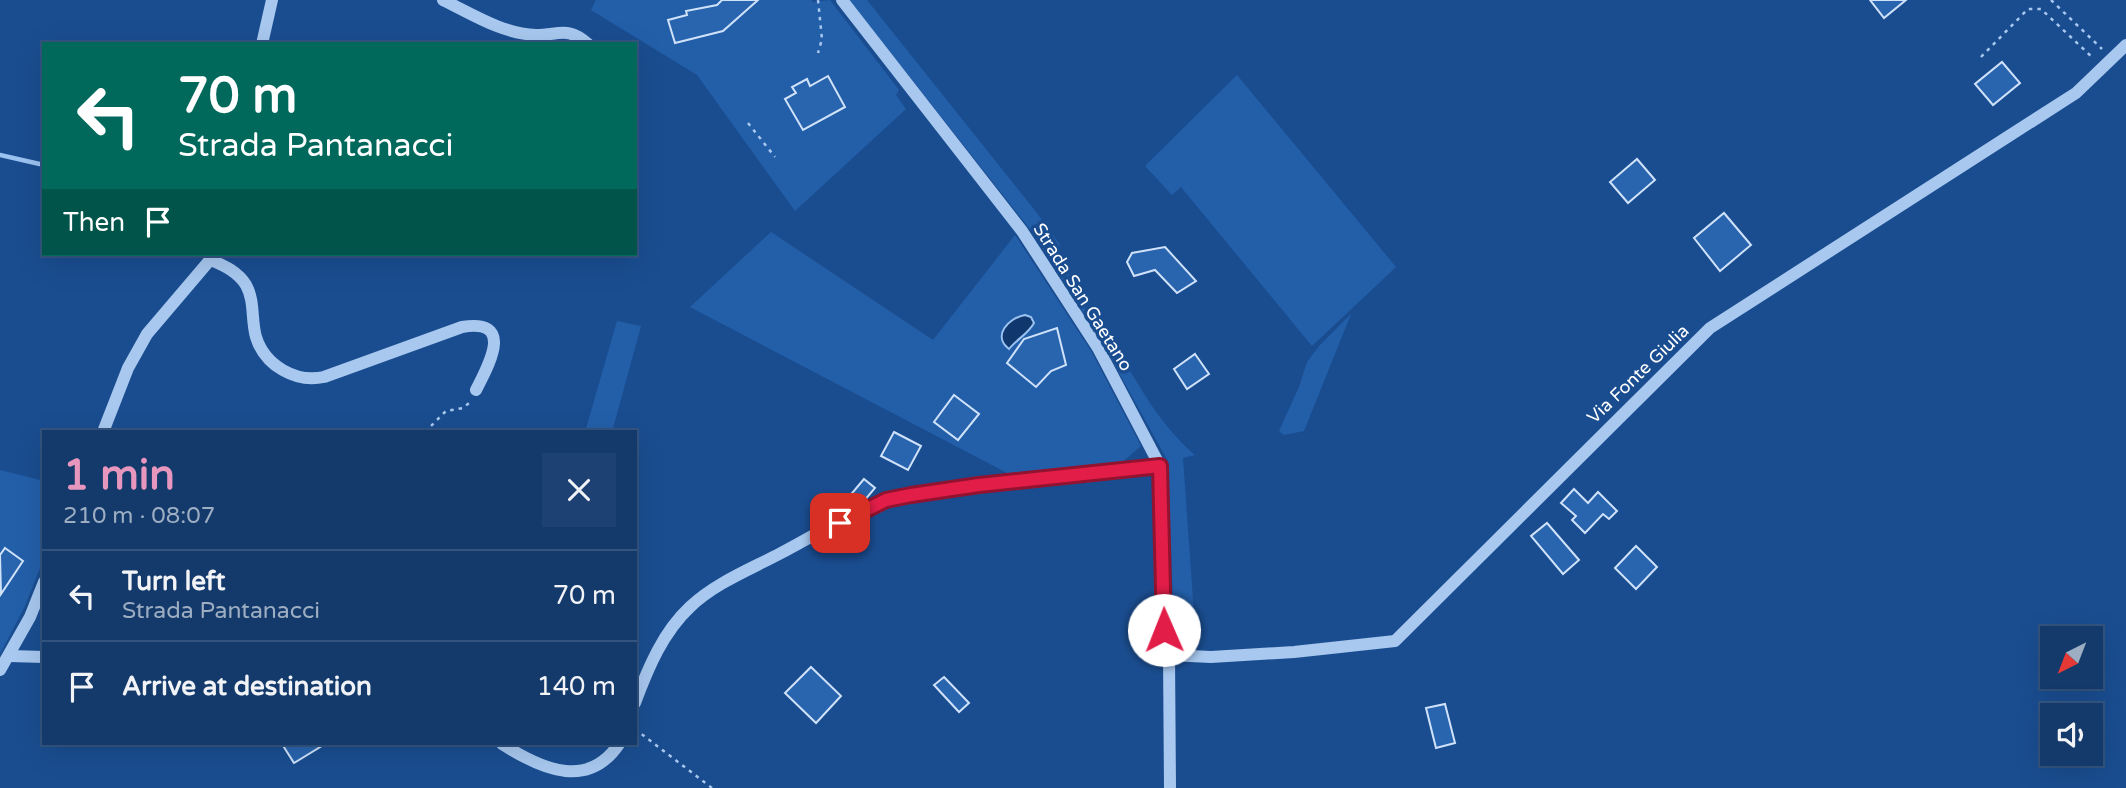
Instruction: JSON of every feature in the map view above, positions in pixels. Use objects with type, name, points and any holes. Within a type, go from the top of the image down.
[{"type":"street","points":[[262,42],[272,0]]},
{"type":"street","points":[[443,0],[502,28],[534,35],[570,32],[585,42]]},
{"type":"street","name":"Strada San Gaetano","points":[[842,0],[1022,231],[1098,348],[1160,466],[1164,630],[1169,655],[1170,788]]},
{"type":"street","name":"Via Fonte Giulia","points":[[1169,655],[1211,657],[1294,652],[1395,641],[1710,328],[2076,93],[2126,45]]},
{"type":"street","points":[[104,430],[128,368],[147,334],[213,257],[240,276],[247,286],[257,340],[267,356],[289,374],[309,380],[324,377],[472,325],[490,332],[495,343],[494,353],[476,390]]},
{"type":"street","points":[[637,698],[646,673],[663,642],[690,606],[735,577],[886,500],[989,484],[1160,466]]},
{"type":"street","points":[[0,670],[30,617],[42,587]]},
{"type":"street","points":[[10,656],[42,657]]},
{"type":"street","points":[[504,745],[557,777],[571,781],[594,778],[608,764],[618,745]]},
{"type":"path","points":[[818,0],[821,38],[818,53]]},
{"type":"path","points":[[2051,0],[2108,63]]},
{"type":"path","points":[[1981,57],[2028,9],[2034,8],[2046,12],[2108,63]]},
{"type":"path","points":[[748,123],[775,158]]},
{"type":"path","points":[[427,430],[446,411],[459,410],[467,405],[476,390]]},
{"type":"path","points":[[637,731],[712,788]]},
{"type":"shaded area","points":[[596,0],[830,0],[899,90],[896,95],[906,109],[795,211],[697,75],[591,10]]},
{"type":"shaded area","points":[[849,0],[867,0],[1037,213],[1060,245],[1058,258],[1104,324],[1105,332],[1098,336],[1033,233]]},
{"type":"shaded area","points":[[1237,75],[1396,267],[1312,346],[1181,187],[1172,195],[1145,166]]},
{"type":"shaded area","points":[[771,232],[933,340],[1015,235],[1091,351],[1141,446],[1119,465],[1009,474],[690,307]]},
{"type":"shaded area","points":[[1351,314],[1304,431],[1284,435],[1279,431],[1307,362]]},
{"type":"shaded area","points":[[1025,315],[1031,317],[1034,323],[1009,349],[1002,339],[1004,328]]},
{"type":"shaded area","points":[[617,321],[641,326],[613,430],[586,430]]},
{"type":"shaded area","points":[[1118,350],[1161,419],[1195,455],[1183,458],[1196,643],[1181,641],[1174,630],[1168,461],[1109,355]]},
{"type":"shaded area","points":[[0,470],[42,480],[42,563],[25,606],[0,654],[0,593],[23,561],[5,548],[0,555]]},
{"type":"building","points":[[722,0],[758,0],[723,31],[675,43],[668,20],[687,15],[686,11],[717,5]]},
{"type":"building","points":[[1870,0],[1906,0],[1884,18]]},
{"type":"building","points":[[2002,62],[2020,83],[1993,105],[1975,84]]},
{"type":"building","points":[[828,76],[845,107],[803,130],[785,99],[796,93],[792,87],[807,79],[810,86]]},
{"type":"building","points":[[1637,159],[1655,180],[1628,203],[1610,182]]},
{"type":"building","points":[[1724,213],[1751,245],[1720,271],[1694,238]]},
{"type":"building","points":[[1165,247],[1196,281],[1177,293],[1155,270],[1134,276],[1127,262],[1132,253]]},
{"type":"building","points":[[1057,328],[1066,365],[1051,371],[1036,387],[1007,363],[1024,339]]},
{"type":"building","points":[[1195,354],[1209,374],[1187,389],[1174,369]]},
{"type":"building","points":[[954,395],[979,414],[958,440],[934,422]]},
{"type":"building","points":[[894,432],[921,446],[908,470],[881,456]]},
{"type":"building","points":[[864,479],[875,488],[858,508],[847,499]]},
{"type":"building","points":[[1574,489],[1588,503],[1598,492],[1617,511],[1609,519],[1603,514],[1585,533],[1572,520],[1576,516],[1561,503]]},
{"type":"building","points":[[1547,523],[1579,560],[1563,574],[1531,536]]},
{"type":"building","points":[[1636,546],[1657,567],[1636,589],[1615,568]]},
{"type":"building","points":[[5,548],[23,561],[1,594],[0,555]]},
{"type":"building","points":[[811,667],[841,696],[816,723],[785,693]]},
{"type":"building","points":[[944,677],[969,703],[959,712],[934,685]]},
{"type":"building","points":[[1445,704],[1455,743],[1436,748],[1426,708]]},
{"type":"building","points":[[283,745],[323,745],[294,763]]},
{"type":"waterway","points":[[0,155],[42,165]]},
{"type":"route","points":[[840,523],[886,500],[911,495],[1160,466],[1164,630]]}]
